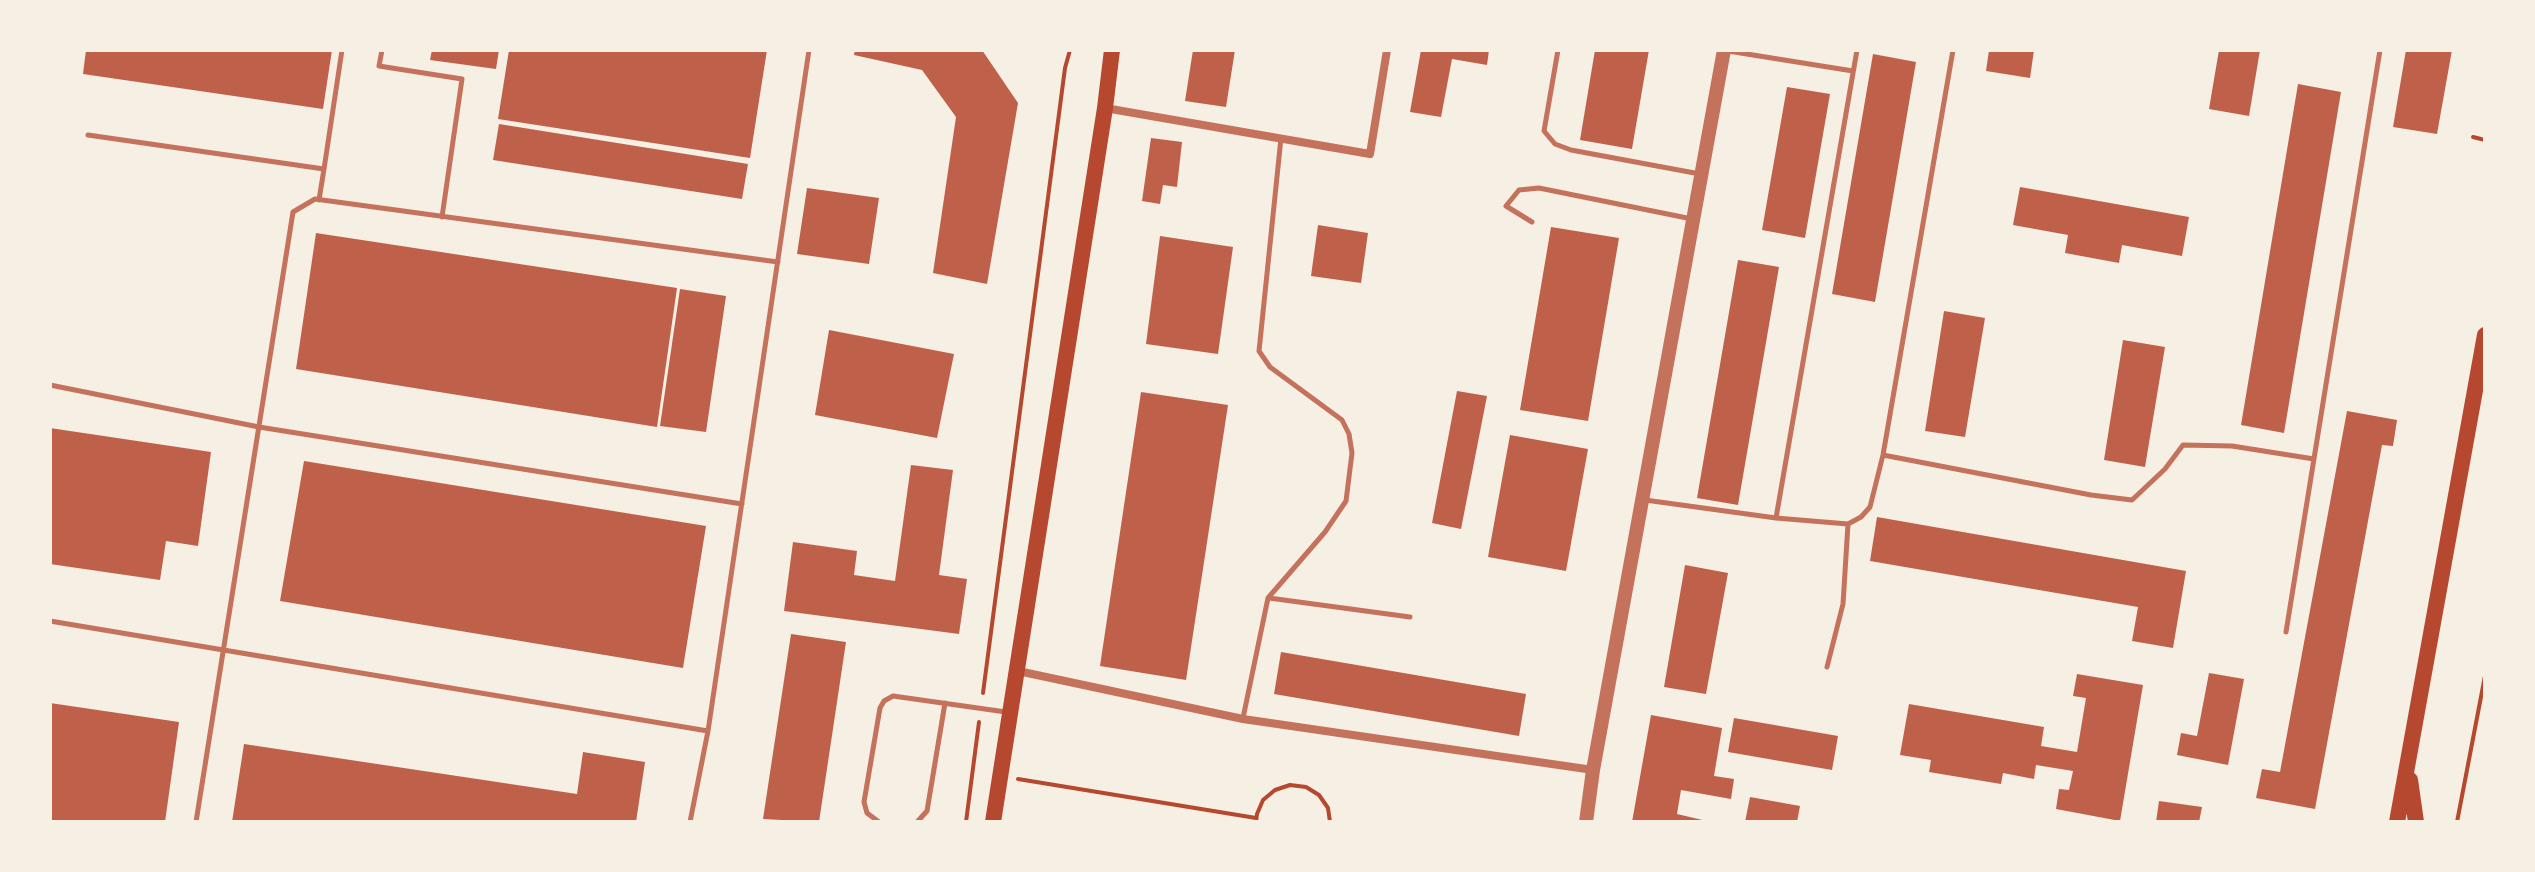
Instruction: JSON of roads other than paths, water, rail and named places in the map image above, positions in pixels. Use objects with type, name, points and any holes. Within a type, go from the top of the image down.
[{"type":"main road","points":[[993,822],[1112,50]]},
{"type":"main road","points":[[2397,822],[2485,335]]},
{"type":"main road","points":[[2408,766],[2416,822]]},
{"type":"street","points":[[1105,108],[1370,154],[1387,50]]},
{"type":"street","points":[[1586,822],[1724,50]]},
{"type":"street","points":[[1018,671],[1243,719],[1593,770]]},
{"type":"lane","points":[[319,200],[342,50]]},
{"type":"lane","points":[[382,50],[379,66],[462,79],[442,217]]},
{"type":"lane","points":[[690,822],[708,731],[809,50]]},
{"type":"lane","points":[[1558,50],[1544,131],[1555,144],[1571,150],[1701,175]]},
{"type":"lane","points":[[1724,50],[1853,71]]},
{"type":"lane","points":[[1776,518],[1857,50]]},
{"type":"lane","points":[[1644,499],[1776,518],[1848,524],[1861,517],[1870,507],[1883,455],[1953,50]]},
{"type":"lane","points":[[2286,632],[2380,50]]},
{"type":"lane","points":[[88,135],[324,169]]},
{"type":"lane","points":[[1243,719],[1268,598],[1325,532],[1346,501],[1352,453],[1349,434],[1342,420],[1270,367],[1259,351],[1281,138]]},
{"type":"lane","points":[[1532,222],[1506,206],[1519,190],[1539,188],[1693,219]]},
{"type":"lane","points":[[196,822],[293,212],[315,199],[778,262]]},
{"type":"lane","points":[[50,385],[259,427],[742,504]]},
{"type":"lane","points":[[1883,455],[2132,500],[2165,469],[2183,445],[2232,446],[2314,459]]},
{"type":"lane","points":[[1827,667],[1843,604],[1848,524]]},
{"type":"lane","points":[[1268,598],[1410,617]]},
{"type":"lane","points":[[50,621],[708,731]]},
{"type":"lane","points":[[879,822],[867,813],[864,802],[880,708],[884,701],[893,696],[1011,712]]},
{"type":"lane","points":[[917,822],[927,811],[945,703]]}]
